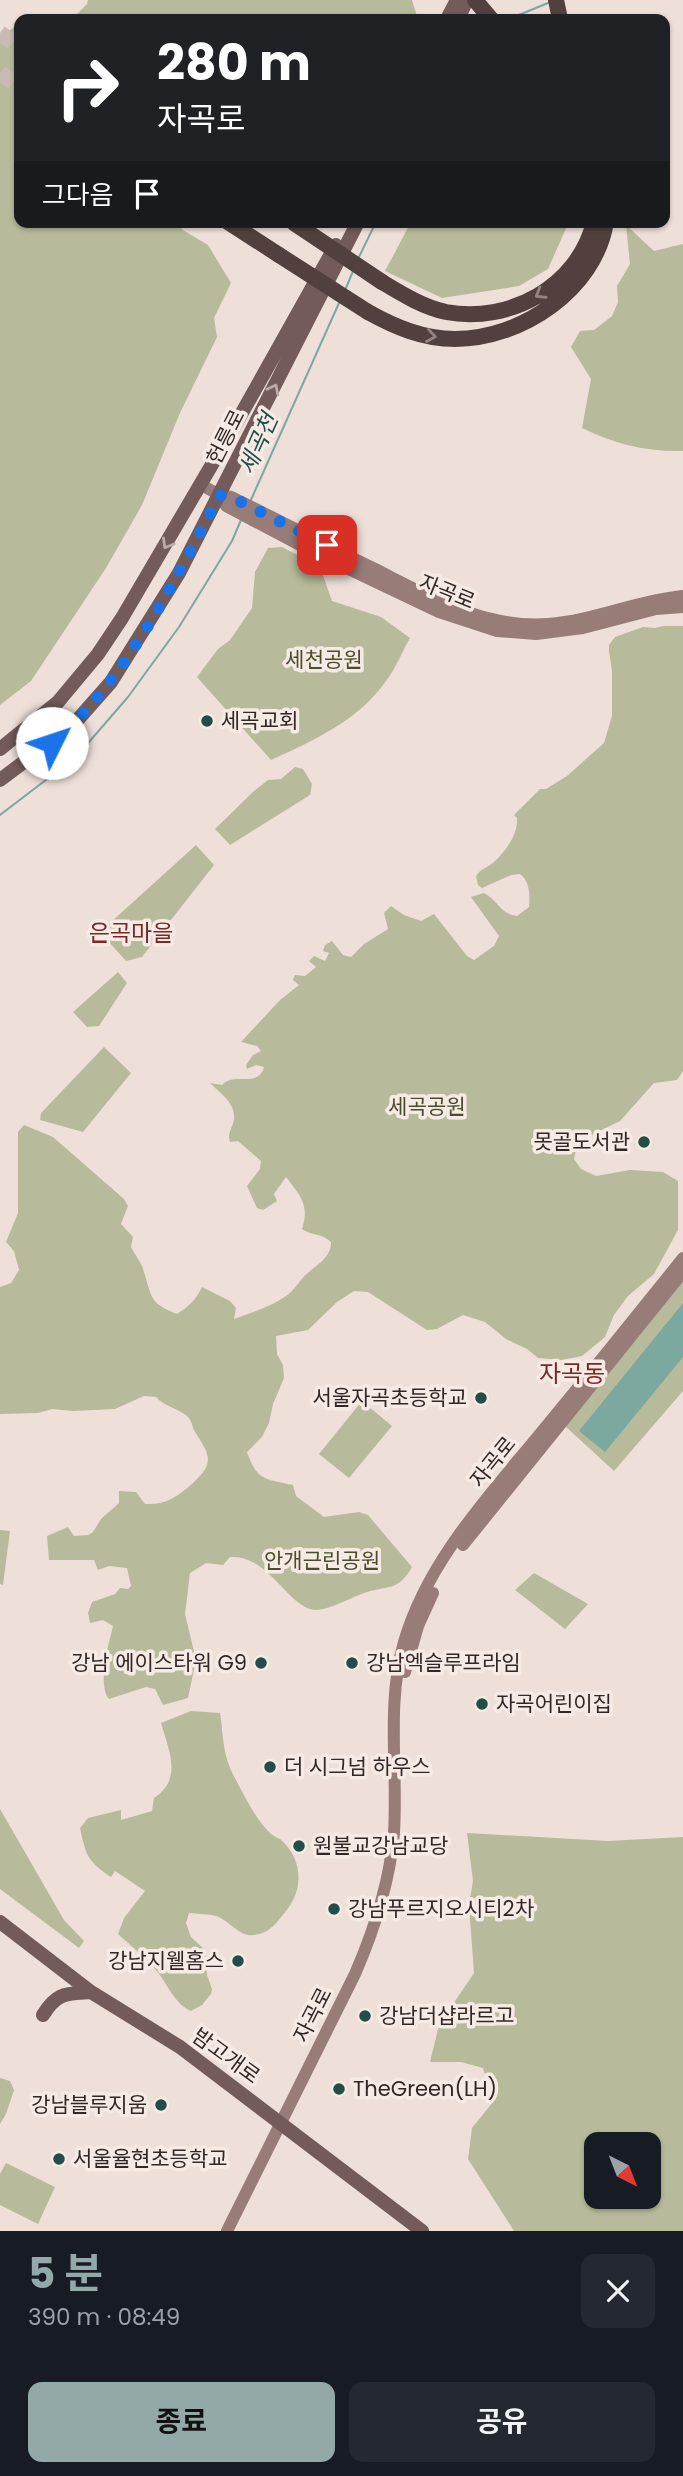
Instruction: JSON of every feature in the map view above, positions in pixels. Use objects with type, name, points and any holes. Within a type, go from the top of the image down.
[{"type":"highway","points":[[475,0],[487,14]]},
{"type":"highway","points":[[482,0],[494,14]]},
{"type":"highway","points":[[237,228],[368,312],[408,331],[445,339],[477,337],[512,328],[545,310],[573,286],[596,253],[604,228]]},
{"type":"highway","points":[[301,228],[414,300],[443,311],[478,314],[501,311],[538,296],[558,282],[577,260],[592,228]]},
{"type":"main road","name":"헌릉로","points":[[0,749],[58,702],[98,654],[154,567],[309,297],[345,228]]},
{"type":"main road","name":"헌릉로","points":[[0,780],[73,724],[111,682],[179,573],[355,228]]},
{"type":"main road","name":"자곡로","points":[[201,485],[220,495],[226,506],[235,504],[443,603],[490,619],[529,625],[548,624],[580,620],[652,600],[683,596]]},
{"type":"main road","name":"자곡로","points":[[265,520],[313,552],[439,611],[497,631],[515,634],[554,632],[583,628],[656,609],[683,607]]},
{"type":"main road","name":"자곡로","points":[[228,2231],[355,1974],[384,1895],[394,1830],[395,1680],[414,1613],[449,1549],[683,1258]]},
{"type":"main road","name":"자곡로","points":[[394,1720],[401,1683],[418,1626],[456,1553],[683,1272]]},
{"type":"main road","name":"밤고개로","points":[[0,1922],[91,1992],[180,2047],[422,2231]]},
{"type":"main road","points":[[43,2015],[56,1997],[91,1992]]},
{"type":"green space","points":[[88,0],[412,0],[416,14],[77,14]]},
{"type":"green space","points":[[14,27],[14,228],[182,228],[208,245],[231,283],[214,318],[217,337],[180,413],[142,505],[106,568],[31,681],[0,705],[0,38]]},
{"type":"green space","points":[[408,228],[566,228],[548,269],[519,286],[442,298],[385,271]]},
{"type":"green space","points":[[626,228],[654,251],[683,244],[683,451],[631,446],[582,428],[591,379],[571,347],[580,331],[594,330],[612,316],[618,302],[617,286],[630,264]]},
{"type":"green space","name":"세천공원","points":[[282,547],[320,567],[332,601],[381,617],[410,638],[390,676],[363,707],[319,737],[271,760],[197,677],[218,649],[230,640],[252,608],[255,572],[268,548]]},
{"type":"green space","name":"세곡공원","points":[[683,626],[683,1071],[677,1080],[654,1083],[620,1121],[578,1142],[574,1159],[581,1169],[596,1176],[630,1170],[663,1172],[678,1181],[678,1230],[654,1274],[628,1296],[614,1315],[605,1337],[582,1356],[562,1360],[538,1358],[527,1349],[506,1339],[485,1322],[463,1315],[437,1329],[427,1330],[368,1292],[354,1291],[337,1302],[308,1330],[276,1336],[277,1354],[283,1365],[284,1378],[262,1437],[247,1452],[254,1469],[269,1480],[293,1485],[296,1496],[324,1517],[359,1512],[368,1515],[412,1567],[398,1584],[316,1610],[306,1608],[267,1572],[244,1558],[230,1557],[223,1565],[206,1563],[190,1573],[185,1614],[196,1660],[188,1698],[163,1705],[155,1689],[146,1687],[109,1699],[104,1674],[113,1626],[103,1620],[90,1623],[88,1613],[92,1602],[115,1594],[120,1588],[128,1589],[131,1586],[127,1568],[109,1566],[98,1570],[94,1560],[49,1560],[47,1536],[68,1527],[74,1536],[93,1532],[101,1519],[119,1503],[119,1491],[136,1492],[145,1504],[171,1499],[200,1476],[208,1458],[188,1417],[156,1397],[144,1396],[115,1409],[52,1409],[38,1413],[0,1414],[0,1287],[11,1283],[19,1270],[14,1251],[6,1242],[18,1213],[18,1132],[24,1125],[53,1137],[124,1199],[128,1206],[121,1224],[133,1237],[131,1247],[142,1265],[153,1298],[161,1306],[177,1314],[191,1303],[202,1287],[230,1301],[236,1308],[234,1319],[268,1306],[289,1294],[327,1256],[331,1242],[302,1229],[304,1207],[286,1177],[274,1194],[277,1201],[263,1210],[257,1208],[247,1186],[260,1169],[261,1161],[238,1141],[230,1142],[233,1109],[227,1099],[210,1083],[222,1085],[233,1079],[251,1079],[261,1074],[264,1067],[256,1065],[247,1069],[246,1065],[253,1055],[261,1051],[257,1046],[241,1042],[280,1000],[299,985],[293,980],[295,975],[305,976],[316,967],[309,961],[314,956],[325,961],[329,953],[323,951],[325,945],[332,941],[343,955],[351,957],[364,944],[388,929],[384,913],[391,906],[404,915],[421,921],[434,914],[467,956],[474,960],[494,946],[499,936],[471,897],[484,893],[506,912],[517,916],[529,907],[528,885],[520,874],[511,875],[482,888],[478,885],[476,876],[507,847],[516,830],[517,818],[514,815],[540,789],[546,789],[567,776],[604,743],[612,716],[609,645],[615,637],[643,627]]},
{"type":"green space","points":[[295,767],[303,769],[312,784],[310,795],[230,845],[215,829],[268,780],[281,779]]},
{"type":"green space","points":[[196,845],[214,865],[142,957],[126,961],[100,932]]},
{"type":"green space","points":[[118,972],[127,983],[99,1026],[87,1027],[73,1012]]},
{"type":"green space","points":[[104,1047],[131,1073],[83,1132],[40,1120],[41,1113]]},
{"type":"green space","points":[[683,1278],[683,1391],[614,1471],[565,1426]]},
{"type":"green space","points":[[362,1401],[392,1426],[349,1478],[319,1454]]},
{"type":"green space","points":[[0,1530],[10,1531],[3,1585],[0,1584]]},
{"type":"green space","points":[[534,1573],[588,1604],[565,1629],[515,1590]]},
{"type":"green space","points":[[191,1711],[220,1713],[224,1747],[231,1771],[260,1822],[288,1847],[293,1855],[297,1865],[298,1884],[292,1903],[269,1930],[259,1934],[248,1935],[216,1916],[189,1913],[186,1923],[191,1937],[204,1949],[207,1975],[212,1989],[202,2005],[191,2011],[175,1997],[151,1964],[118,1934],[124,1918],[145,1891],[115,1871],[111,1877],[92,1862],[80,1828],[88,1818],[121,1810],[121,1820],[152,1811],[154,1798],[163,1790],[171,1773],[170,1754],[161,1723]]},
{"type":"green space","points":[[0,1809],[64,1920],[84,1941],[79,1948],[0,1889]]},
{"type":"green space","points":[[467,1833],[608,1841],[683,1837],[683,2231],[514,2231],[468,2159],[472,2128],[493,2102],[483,2068],[461,2062],[430,2062],[439,2025],[474,1973],[469,1905],[473,1881]]},
{"type":"green space","points":[[0,2078],[10,2081],[14,2090],[0,2124]]},
{"type":"green space","points":[[6,2163],[55,2187],[38,2224],[0,2205],[0,2174]]},
{"type":"water","points":[[683,1303],[683,1357],[605,1452],[579,1431]]},
{"type":"waterway","name":"세곡천","points":[[521,14],[548,3]]},
{"type":"waterway","name":"세곡천","points":[[358,259],[373,228]]},
{"type":"waterway","name":"세곡천","points":[[346,288],[353,271]]},
{"type":"waterway","name":"세곡천","points":[[250,502],[339,303]]},
{"type":"waterway","name":"세곡천","points":[[0,815],[76,757],[128,697],[179,627],[232,541],[241,520]]},
{"type":"tunnel","points":[[0,33],[14,43]]},
{"type":"tunnel","points":[[0,73],[14,83]]},
{"type":"place","name":"세곡교회","points":[[207,721]]},
{"type":"place","name":"못골도서관","points":[[644,1142]]},
{"type":"place","name":"서울자곡초등학교","points":[[481,1398]]},
{"type":"place","name":"강남 에이스타워 G9","points":[[261,1663]]},
{"type":"place","name":"강남엑슬루프라임","points":[[352,1663]]},
{"type":"place","name":"자곡어린이집","points":[[482,1704]]},
{"type":"place","name":"더 시그넘 하우스","points":[[270,1767]]},
{"type":"place","name":"원불교강남교당","points":[[299,1846]]},
{"type":"place","name":"강남푸르지오시티2차","points":[[334,1909]]},
{"type":"place","name":"강남지웰홈스","points":[[238,1961]]},
{"type":"place","name":"강남더샵라르고","points":[[365,2016]]},
{"type":"place","name":"TheGreen(LH)","points":[[339,2089]]},
{"type":"place","name":"강남블루지움","points":[[161,2105]]},
{"type":"place","name":"서울율현초등학교","points":[[59,2159]]},
{"type":"district","name":"은곡마을","points":[[131,933]]},
{"type":"district","name":"자곡동","points":[[572,1374]]},
{"type":"route","points":[[52,743],[111,682],[179,573],[220,495],[231,497],[327,545]]},
{"type":"park label","name":"안개근린공원","points":[[322,1561]]}]
